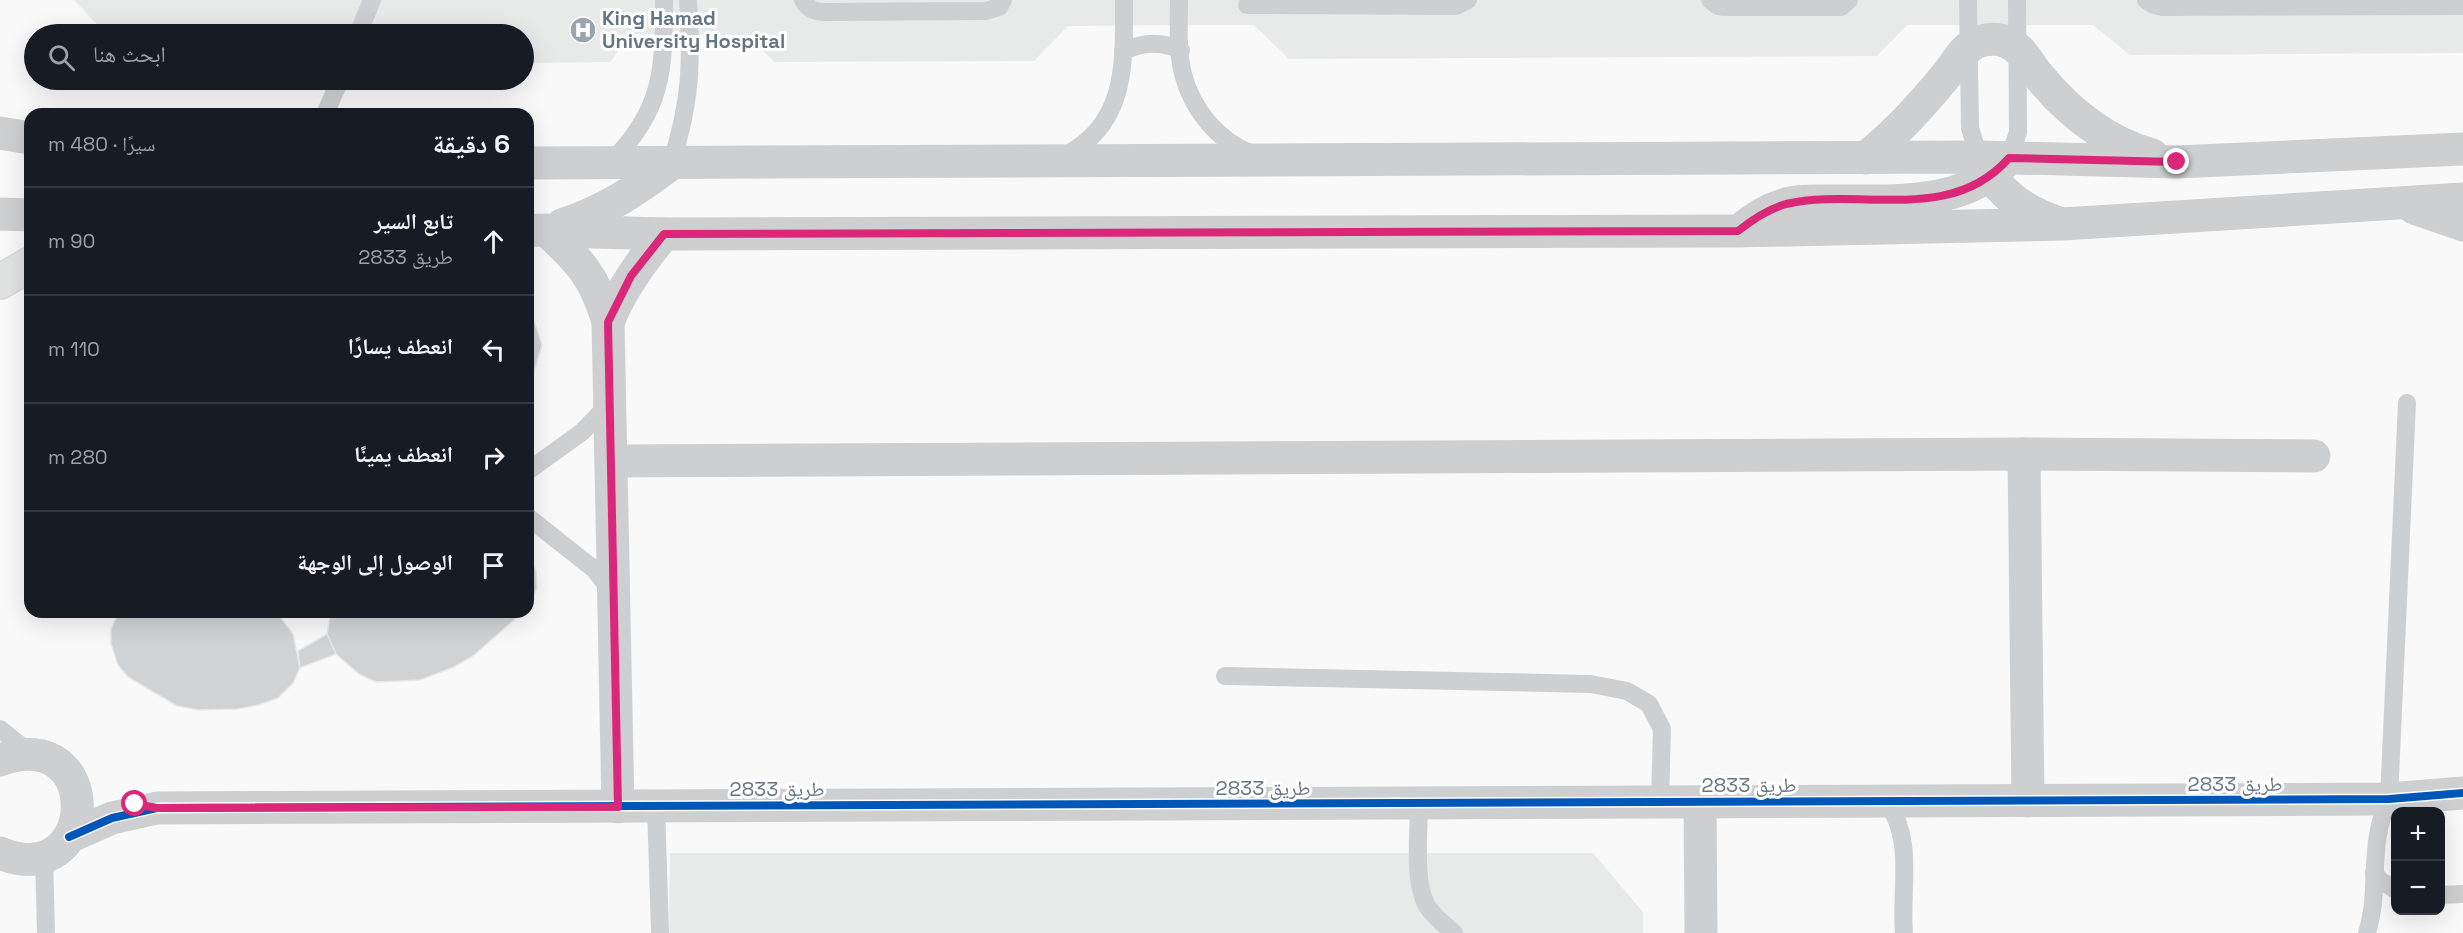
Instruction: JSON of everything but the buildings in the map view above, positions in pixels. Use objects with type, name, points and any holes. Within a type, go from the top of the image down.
[{"type":"main road","points":[[0,282],[24,268]]},
{"type":"street","points":[[1865,158],[1889,139],[1949,73],[1968,47],[1980,41],[1993,39],[2006,41],[2018,48],[2037,74],[2069,110],[2102,133],[2138,151],[2177,162]]},
{"type":"street","points":[[0,133],[24,137]]},
{"type":"street","points":[[534,163],[1865,158],[1993,164],[2177,162],[2463,149]]},
{"type":"street","points":[[537,230],[579,219],[612,204],[671,164]]},
{"type":"street","points":[[1993,164],[2005,193],[2022,207],[2042,218],[2064,224]]},
{"type":"street","points":[[1738,231],[1752,220],[1784,205],[1802,202],[1918,199],[1944,196],[1968,188],[1993,164]]},
{"type":"street","points":[[537,230],[664,234],[1738,231],[2064,224],[2463,199]]},
{"type":"street","points":[[2395,202],[2463,225]]},
{"type":"street","points":[[0,214],[24,215]]},
{"type":"street","points":[[537,230],[586,270],[600,294],[608,322],[618,807]]},
{"type":"street","points":[[608,322],[631,276],[664,234]]},
{"type":"street","points":[[611,460],[2024,454],[2314,456]]},
{"type":"street","points":[[2024,454],[2028,801]]},
{"type":"street","name":"طريق 2833","points":[[15,757],[46,758],[60,766],[71,777],[112,797],[157,808]]},
{"type":"street","points":[[25,853],[76,824],[79,808],[77,792],[71,777]]},
{"type":"street","name":"طريق 2833","points":[[25,853],[112,818],[157,808],[2389,799],[2463,793]]},
{"type":"street","name":"طريق 2833","points":[[2389,799],[2463,813]]},
{"type":"street","points":[[1700,802],[1701,933]]},
{"type":"lane","points":[[362,24],[372,0]]},
{"type":"lane","points":[[610,163],[630,142],[646,118],[657,91],[663,63],[664,0]]},
{"type":"lane","points":[[671,164],[688,99],[691,67],[688,0]]},
{"type":"lane","points":[[803,0],[807,7],[823,12],[986,11],[999,7],[1003,0]]},
{"type":"lane","points":[[1050,162],[1072,152],[1091,136],[1107,117],[1118,96],[1123,73],[1124,0]]},
{"type":"lane","points":[[1179,0],[1182,72],[1190,96],[1204,119],[1223,137],[1245,152],[1269,160]]},
{"type":"lane","points":[[1247,5],[1304,2],[1456,6],[1468,0]]},
{"type":"lane","points":[[1710,0],[1718,6],[1725,7],[1840,7],[1849,0]]},
{"type":"lane","points":[[1968,0],[1970,128],[1993,164],[2018,132],[2017,0]]},
{"type":"lane","points":[[2146,0],[2162,7],[2325,3],[2463,6]]},
{"type":"lane","points":[[1123,51],[1152,42],[1167,44],[1180,50]]},
{"type":"lane","points":[[328,108],[336,90]]},
{"type":"lane","points":[[534,467],[582,432],[610,402]]},
{"type":"lane","points":[[2367,933],[2372,909],[2377,834],[2380,818],[2389,799],[2407,403]]},
{"type":"lane","points":[[534,522],[595,570],[614,596]]},
{"type":"lane","points":[[1225,676],[1591,684],[1628,691],[1649,704],[1662,729],[1660,802]]},
{"type":"lane","points":[[0,729],[15,757]]},
{"type":"lane","points":[[1886,801],[1894,811],[1903,836],[1904,933]]},
{"type":"lane","points":[[1419,804],[1419,873],[1423,896],[1435,916],[1454,933]]},
{"type":"lane","points":[[656,806],[660,933]]},
{"type":"lane","points":[[25,853],[46,933]]},
{"type":"lane","points":[[2374,873],[2391,887]]},
{"type":"lane","points":[[2445,895],[2463,894]]},
{"type":"shaded area","name":"King Hamad University Hospital","points":[[74,0],[2463,0],[2463,53],[2130,55],[2093,25],[1907,25],[1877,56],[1289,59],[1254,25],[1179,25],[1068,26],[1034,61],[775,62],[745,35],[631,34],[610,62],[534,63],[534,24],[97,24]]},
{"type":"shaded area","points":[[670,853],[1593,853],[1643,912],[1643,933],[669,933]]},
{"type":"cycle path","points":[[69,837],[112,818],[157,808],[2389,799],[2463,793]]},
{"type":"place","name":"King Hamad University Hospital","points":[[583,30]]},
{"type":"route","points":[[135,804],[157,808],[618,807],[608,322],[631,276],[664,234],[1738,231],[1752,220],[1784,205],[1802,202],[1918,199],[1944,196],[1968,188],[1991,176],[2009,158],[2177,162]]}]
